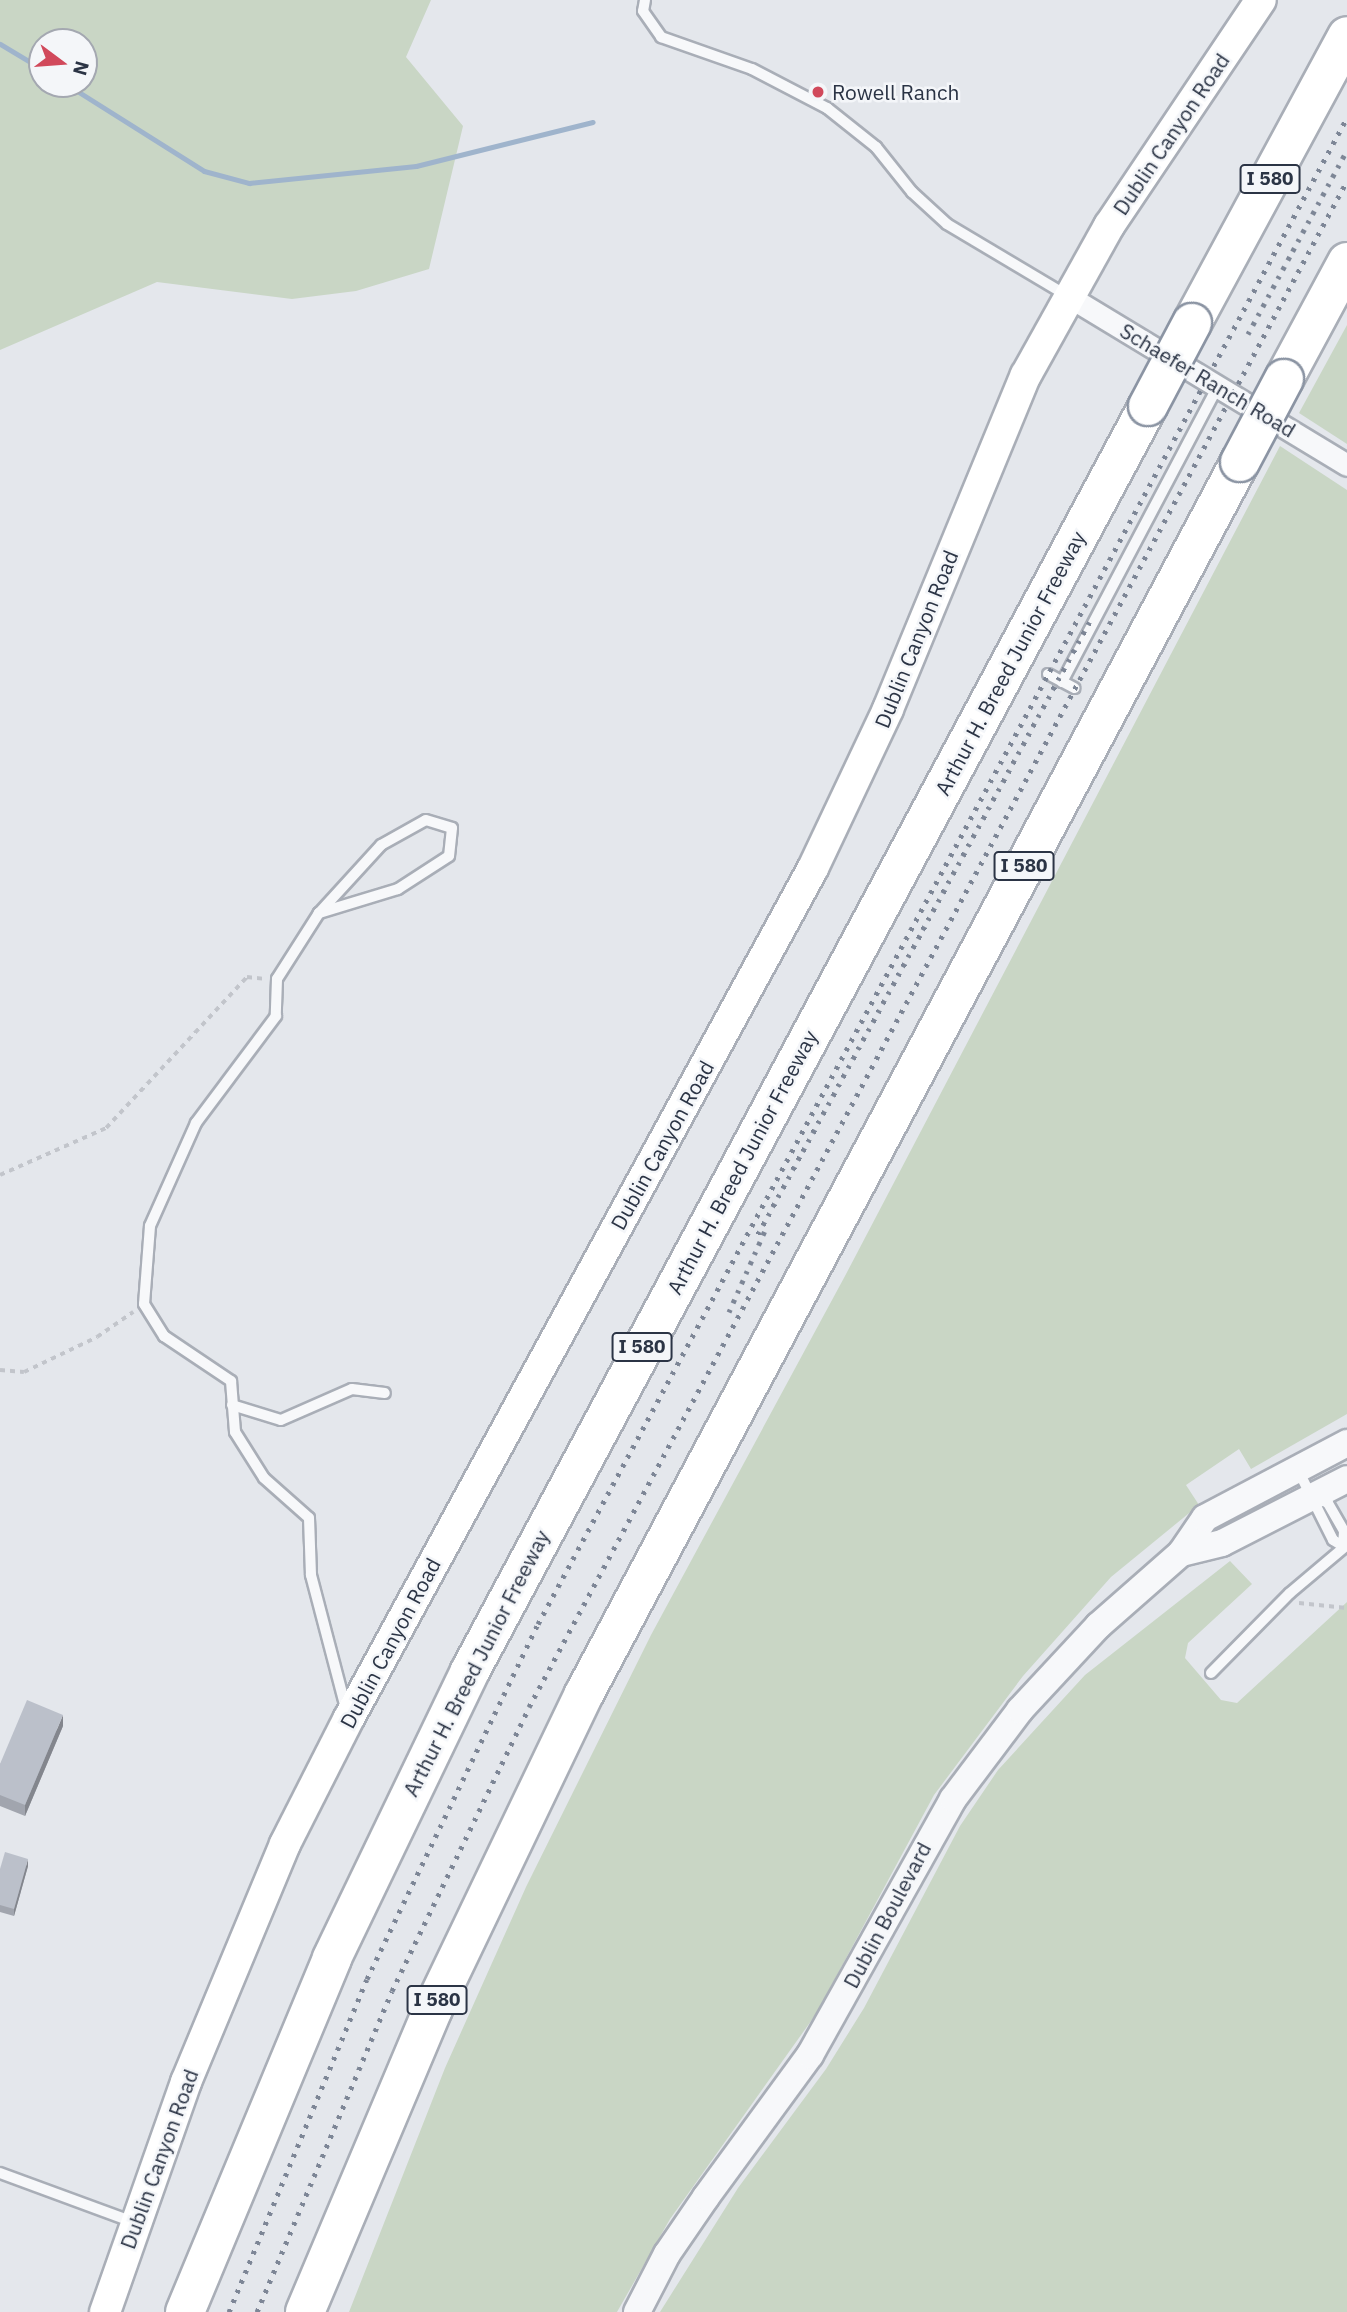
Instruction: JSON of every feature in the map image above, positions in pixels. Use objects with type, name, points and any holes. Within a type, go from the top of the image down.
[{"type":"highway","name":"Arthur H. Breed Junior Freeway","points":[[185,2312],[306,2019],[458,1695],[1347,36]]},
{"type":"highway","name":"I 580","points":[[305,2312],[428,2021],[562,1739],[1347,262]]},
{"type":"main road","name":"Dublin Canyon Road","points":[[105,2312],[231,1964],[349,1718],[813,868],[888,709],[1003,424],[1068,296],[1109,226],[1261,0]]},
{"type":"street","name":"Schaefer Ranch Road","points":[[1068,296],[1347,465]]},
{"type":"street","name":"Dublin Boulevard","points":[[637,2312],[667,2254],[810,2054],[920,1852],[968,1776],[1059,1665],[1181,1553],[1205,1518],[1347,1443]]},
{"type":"street","name":"Dublin Boulevard","points":[[1181,1553],[1222,1543],[1311,1495],[1347,1479]]},
{"type":"lane","points":[[645,0],[643,11],[661,37],[751,69],[827,108],[876,147],[912,192],[947,224],[1068,296]]},
{"type":"lane","points":[[1062,682],[1218,387]]},
{"type":"lane","points":[[1048,674],[1074,688]]},
{"type":"lane","points":[[319,913],[398,889],[449,856],[452,828],[426,820],[381,845],[319,913],[277,979],[276,1016],[196,1123],[150,1226],[144,1304],[164,1336],[230,1381],[234,1432],[264,1478],[309,1518],[311,1575],[349,1718]]},
{"type":"lane","points":[[232,1405],[281,1420],[352,1389],[385,1393]]},
{"type":"lane","points":[[1211,1673],[1283,1601],[1345,1546],[1344,1531],[1328,1503],[1311,1495],[1296,1468]]},
{"type":"lane","points":[[0,2173],[136,2223]]},
{"type":"path","points":[[0,1175],[106,1128],[247,977],[277,979]]},
{"type":"path","points":[[0,1370],[24,1372],[97,1337],[144,1304]]},
{"type":"path","points":[[1283,1601],[1341,1611],[1347,1608]]},
{"type":"green space","points":[[0,0],[431,0],[406,57],[463,126],[429,269],[356,291],[292,299],[157,282],[0,350]]},
{"type":"green space","points":[[1347,325],[1347,444],[1299,413]]},
{"type":"green space","points":[[1280,446],[1347,490],[1347,1414],[1251,1469],[1239,1449],[1186,1485],[1199,1505],[1111,1577],[1023,1676],[934,1795],[816,2014],[670,2219],[617,2312],[349,2312],[445,2068],[526,1887],[651,1635],[845,1276]]},
{"type":"green space","points":[[1230,1561],[1252,1584],[1188,1643],[1185,1658],[1221,1700],[1237,1703],[1347,1602],[1347,2312],[660,2312],[738,2188],[826,2069],[864,2008],[960,1826],[998,1770],[1085,1675]]},
{"type":"building","points":[[27,1700],[63,1715],[25,1805],[0,1795],[0,1764]]},
{"type":"building","points":[[5,1852],[28,1859],[14,1909],[0,1905],[0,1869]]},
{"type":"waterway","points":[[0,44],[28,61]]},
{"type":"waterway","points":[[88,98],[204,171],[249,183],[416,166],[593,122]]},
{"type":"railway","points":[[229,2312],[367,1979],[538,1624],[1347,118]]},
{"type":"railway","points":[[1248,334],[1347,150]]},
{"type":"railway","points":[[257,2312],[392,1991],[529,1707],[1347,181]]},
{"type":"railway","points":[[758,1234],[1090,621]]},
{"type":"railway","points":[[729,1312],[767,1226]]},
{"type":"place","name":"Rowell Ranch","points":[[818,92]]}]
